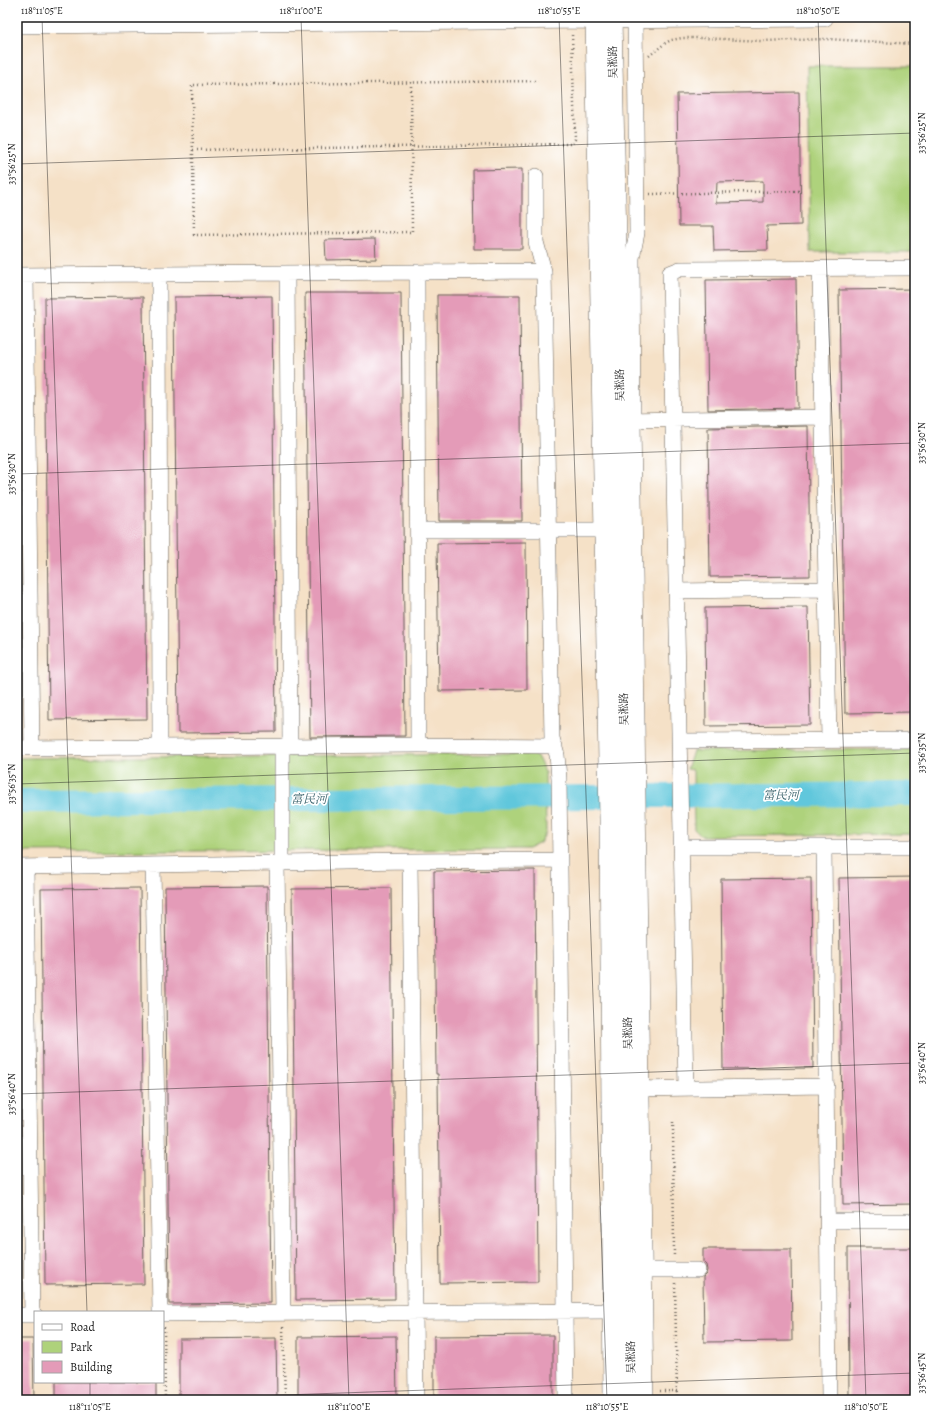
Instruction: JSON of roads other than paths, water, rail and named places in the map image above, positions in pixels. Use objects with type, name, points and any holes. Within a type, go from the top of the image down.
[{"type":"main road","points":[[17,24],[824,17]]},
{"type":"main road","name":"吴淞路","points":[[604,18],[618,420],[627,1089],[612,1311],[613,1400]]},
{"type":"main road","name":"吴淞路","points":[[618,420],[604,530],[609,820],[627,1089],[641,1397]]},
{"type":"lane","points":[[635,18],[637,233],[632,258],[618,420],[822,417]]},
{"type":"lane","points":[[536,176],[536,242],[544,272],[552,738],[557,755],[559,778],[566,1400]]},
{"type":"lane","points":[[820,268],[829,740]]},
{"type":"lane","points":[[686,1088],[670,273],[680,269],[915,268]]},
{"type":"lane","points":[[417,272],[418,744]]},
{"type":"lane","points":[[32,748],[22,275],[544,272]]},
{"type":"lane","points":[[283,1313],[280,863],[282,835],[282,770],[286,746],[287,273]]},
{"type":"lane","points":[[159,274],[160,747]]},
{"type":"lane","points":[[418,530],[604,530]]},
{"type":"lane","points":[[676,591],[826,588]]},
{"type":"lane","points":[[679,741],[915,740]]},
{"type":"lane","points":[[17,748],[418,744],[554,746]]},
{"type":"lane","points":[[681,847],[915,847]]},
{"type":"lane","points":[[824,847],[829,1400]]},
{"type":"lane","points":[[28,1315],[22,867],[153,864],[560,860]]},
{"type":"lane","points":[[410,861],[416,1400]]},
{"type":"lane","points":[[153,864],[162,1311]]},
{"type":"lane","points":[[641,1397],[645,1270],[627,1089],[827,1086]]},
{"type":"lane","points":[[828,1221],[915,1221]]},
{"type":"lane","points":[[645,1270],[698,1270]]},
{"type":"lane","points":[[164,1313],[612,1311]]},
{"type":"waterway","name":"富民河","points":[[648,796],[915,794]]},
{"type":"waterway","name":"富民河","points":[[17,801],[600,797]]}]
